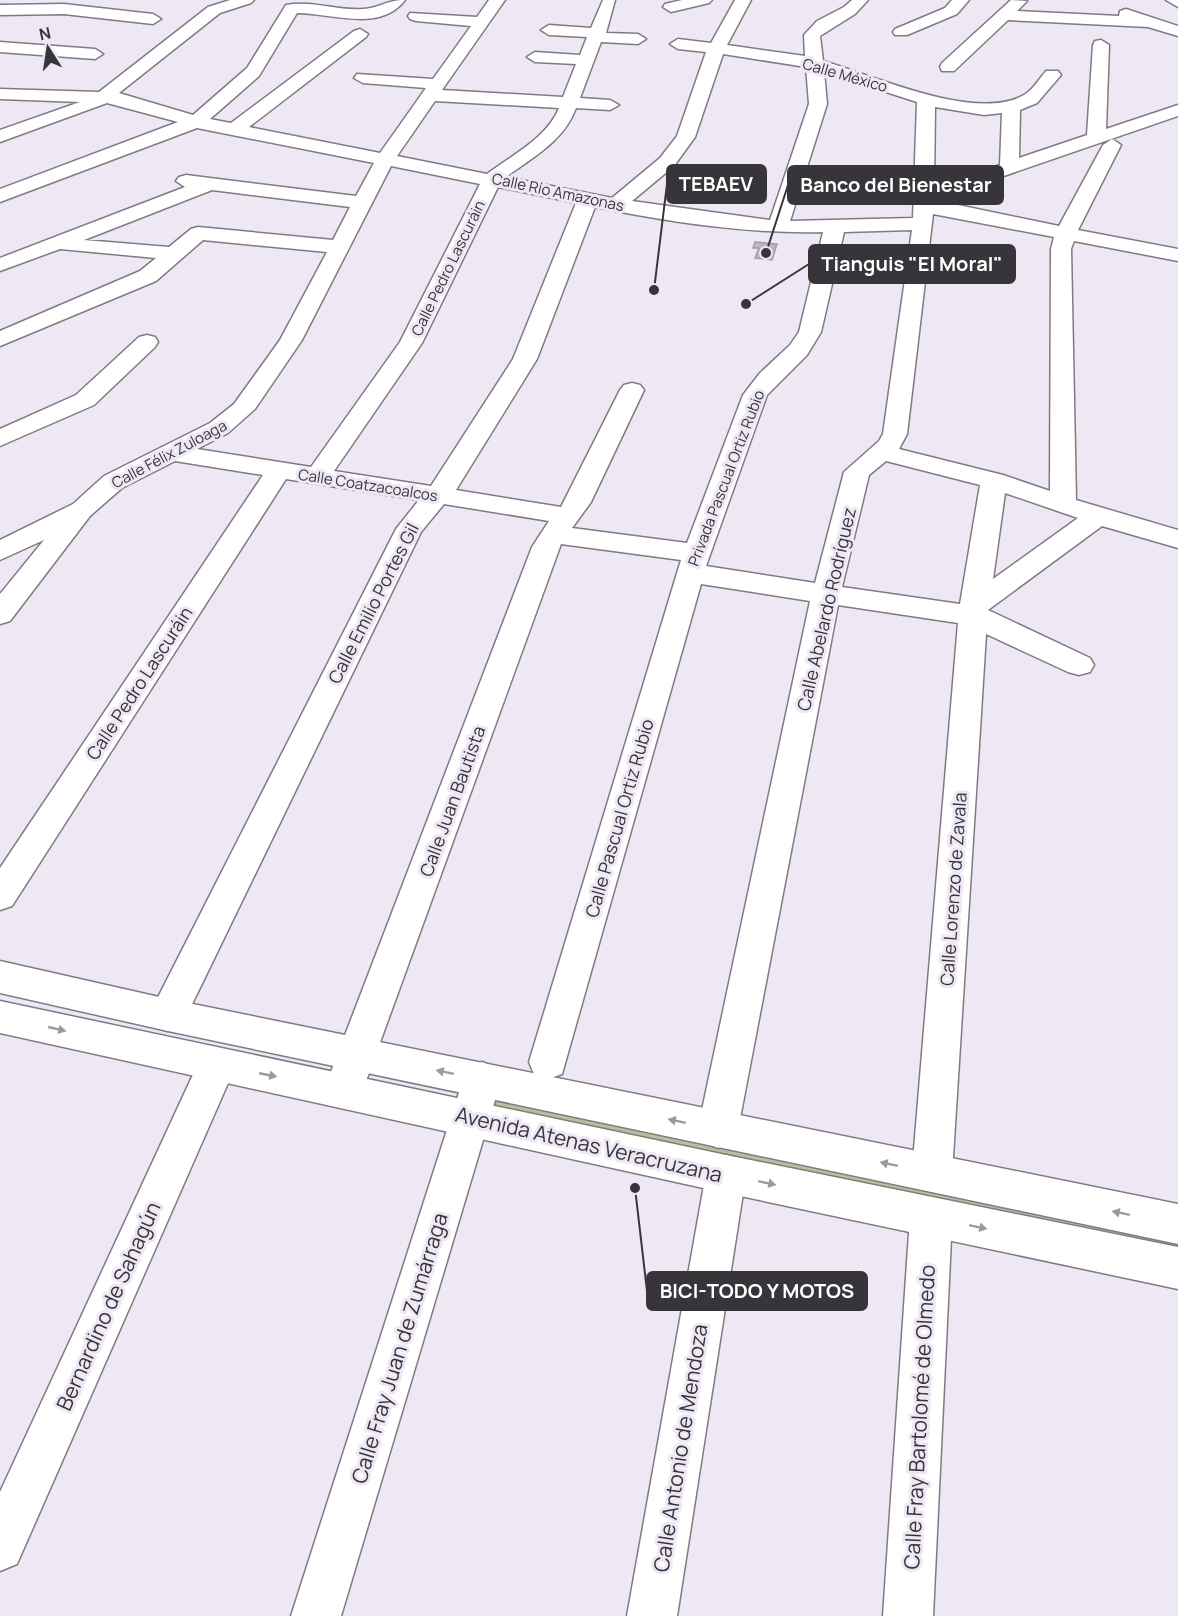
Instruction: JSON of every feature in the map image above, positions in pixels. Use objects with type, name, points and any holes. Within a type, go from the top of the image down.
[{"type":"street","points":[[0,136],[91,105],[214,10],[246,0]]},
{"type":"street","points":[[273,65],[280,29],[292,8],[362,13],[380,12],[398,0]]},
{"type":"street","name":"Calle Félix Zuloaga","points":[[0,551],[82,510],[113,482],[219,428],[243,409],[291,340],[386,158],[497,0]]},
{"type":"street","points":[[671,7],[704,0]]},
{"type":"street","points":[[616,205],[678,150],[686,137],[716,49],[743,0]]},
{"type":"street","points":[[778,227],[818,104],[812,35],[814,31],[851,10],[856,0]]},
{"type":"street","points":[[901,32],[951,11],[961,0]]},
{"type":"street","points":[[948,67],[1020,0]]},
{"type":"street","name":"Calle Pedro Lascuráin","points":[[317,477],[411,343],[492,178],[557,129],[609,2]]},
{"type":"street","points":[[1078,3],[1124,14],[1178,31]]},
{"type":"street","points":[[0,10],[47,4],[153,19]]},
{"type":"street","points":[[10,28],[47,4]]},
{"type":"street","points":[[224,7],[280,29]]},
{"type":"street","points":[[1003,15],[1146,22]]},
{"type":"street","points":[[416,16],[481,21]]},
{"type":"street","points":[[549,30],[638,39]]},
{"type":"street","points":[[234,130],[360,34]]},
{"type":"street","name":"Calle México","points":[[678,44],[816,64],[926,99],[966,107],[1011,106]]},
{"type":"street","points":[[1063,504],[1061,249],[1104,142],[1101,45]]},
{"type":"street","points":[[0,46],[95,54]]},
{"type":"street","points":[[535,57],[587,60]]},
{"type":"street","points":[[0,196],[196,122],[243,82],[273,65],[307,75]]},
{"type":"street","points":[[1009,166],[1011,106],[1032,98],[1052,75]]},
{"type":"street","points":[[363,78],[432,90],[610,105]]},
{"type":"street","name":"Calle Río Amazonas","points":[[0,94],[105,96],[127,100],[196,122],[234,130],[492,178],[616,205],[726,222],[778,227],[835,227],[923,209],[1178,255]]},
{"type":"street","name":"Calle Abelardo Rodríguez","points":[[718,1129],[826,593],[857,472],[890,445],[895,434],[923,209],[926,99]]},
{"type":"street","points":[[923,209],[1009,166],[1104,142],[1178,110]]},
{"type":"street","points":[[170,178],[207,185],[364,203]]},
{"type":"street","points":[[0,265],[207,185]]},
{"type":"street","name":"Calle Emilio Portes Gil","points":[[168,1015],[409,530],[447,484],[525,359],[588,199]]},
{"type":"street","name":"Privada Pascual Ortiz Rubio","points":[[694,563],[755,395],[761,384],[795,355],[807,338],[835,227]]},
{"type":"street","points":[[0,339],[148,276],[198,233],[341,247]]},
{"type":"street","points":[[55,244],[176,254]]},
{"type":"street","points":[[0,438],[85,400],[147,342]]},
{"type":"street","name":"Calle Juan Bautista","points":[[344,1090],[560,525],[578,502],[632,390]]},
{"type":"street","name":"Calle Coatzacoalcos","points":[[169,452],[436,496],[560,525],[694,563],[826,593],[974,611],[1079,665]]},
{"type":"street","points":[[882,452],[994,481],[1098,516],[1178,539]]},
{"type":"street","name":"Calle Pedro Lascuráin","points":[[0,896],[278,471]]},
{"type":"street","name":"Calle Lorenzo de Zavala","points":[[932,1173],[974,611],[994,481]]},
{"type":"street","points":[[0,614],[82,510]]},
{"type":"street","points":[[974,611],[1098,516]]},
{"type":"street","name":"Calle Pascual Ortiz Rubio","points":[[548,1062],[694,563]]},
{"type":"street","name":"Avenida Atenas Veracruzana","points":[[0,977],[168,1015],[358,1054],[477,1099],[726,1174],[1178,1268]]},
{"type":"street","name":"Avenida Atenas Veracruzana","points":[[0,1017],[217,1065],[344,1090],[477,1099],[718,1129],[1178,1224]]},
{"type":"street","name":"Bernardino de Sahagún","points":[[0,1547],[217,1065]]},
{"type":"street","name":"Calle Fray Juan de Zumárraga","points":[[316,1616],[477,1099]]},
{"type":"street","name":"Calle Antonio de Mendoza","points":[[652,1616],[726,1174]]},
{"type":"street","name":"Calle Fray Bartolomé de Olmedo","points":[[908,1616],[930,1218]]},
{"type":"green space","points":[[496,1097],[1178,1244],[1178,1253],[494,1105]]},
{"type":"building","points":[[755,242],[777,244],[772,260],[755,258],[759,248],[753,248]]},
{"type":"place","name":"Banco del Bienestar","points":[[766,253]]},
{"type":"place","name":"TEBAEV","points":[[654,290]]},
{"type":"place","name":"Tianguis \"El Moral\"","points":[[746,304]]},
{"type":"place","name":"BICI-TODO Y MOTOS","points":[[635,1188]]}]
